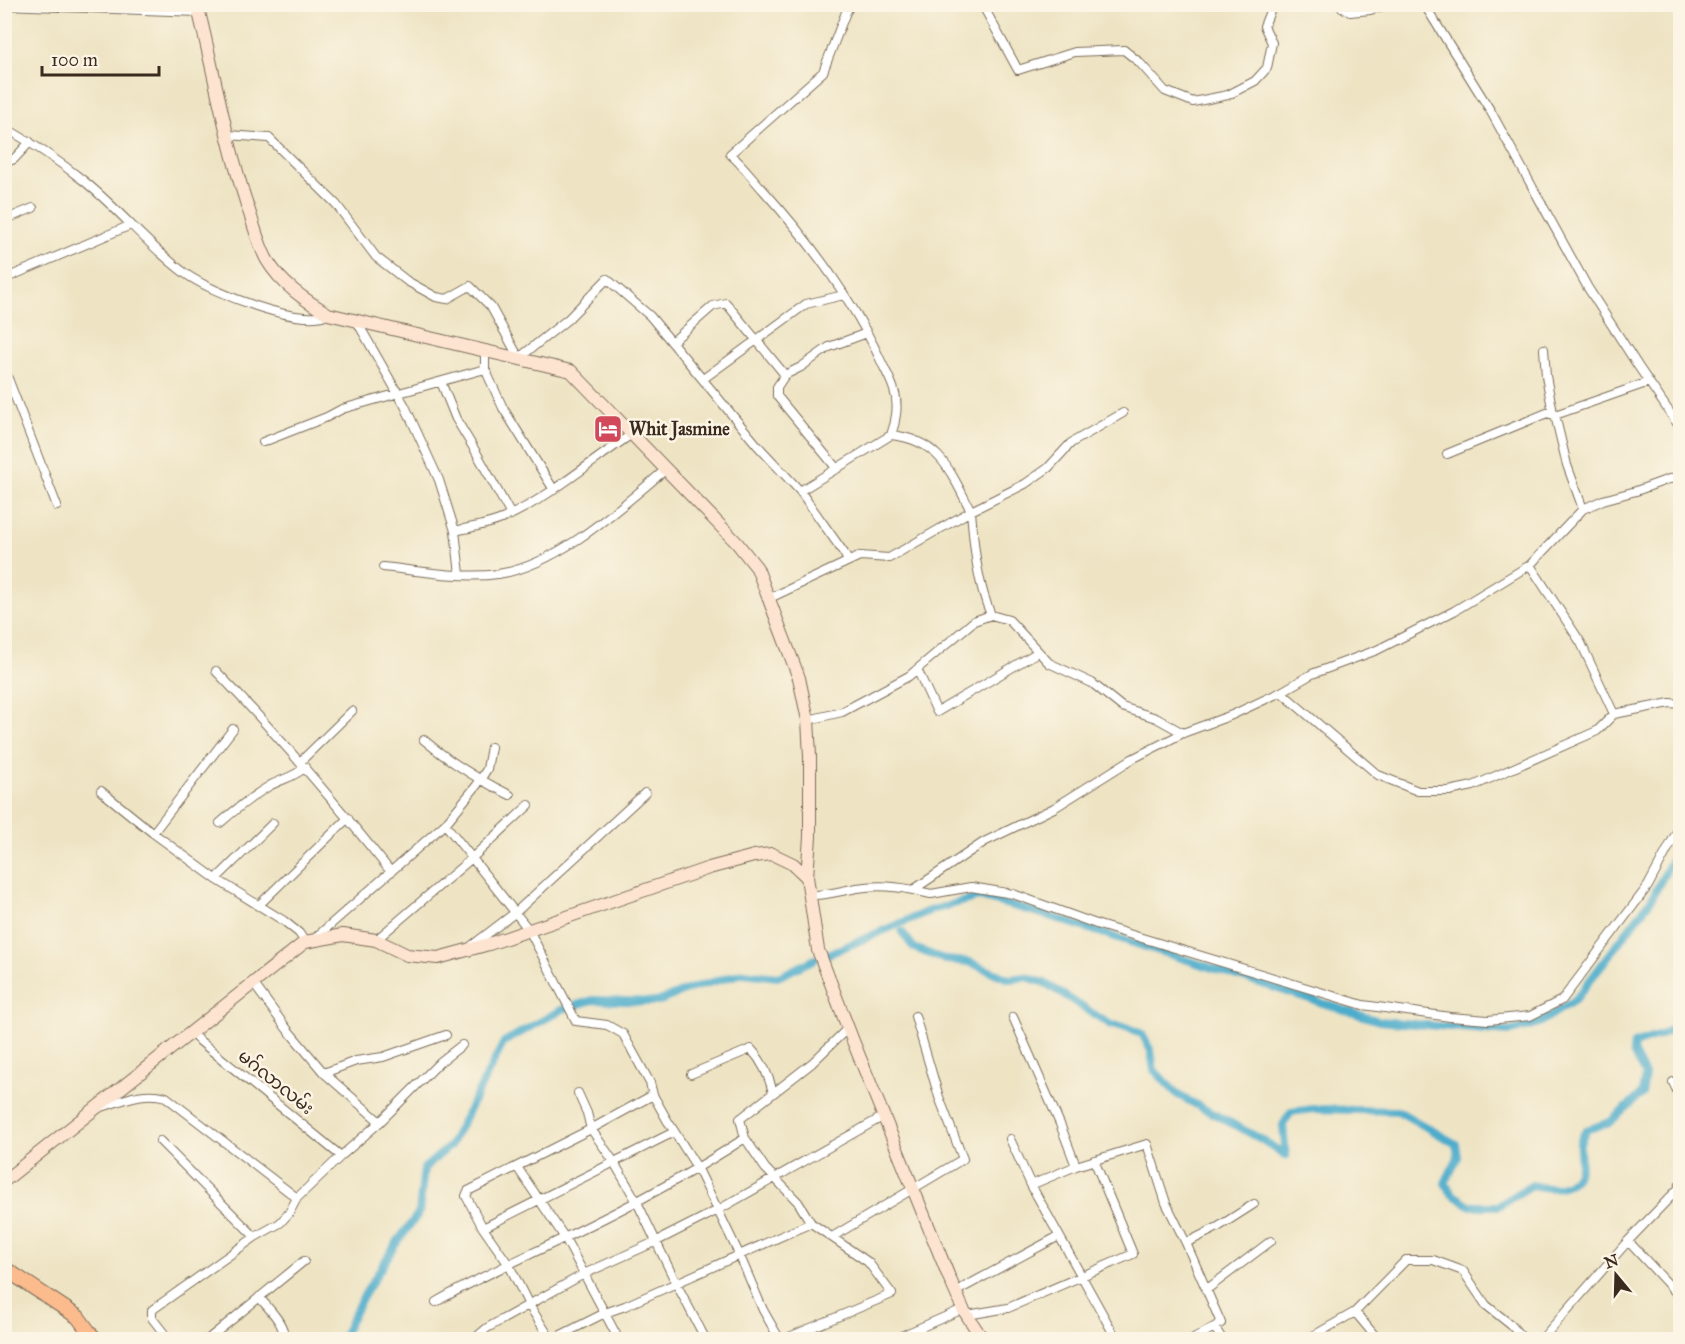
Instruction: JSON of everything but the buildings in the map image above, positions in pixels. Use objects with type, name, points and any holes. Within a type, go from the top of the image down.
[{"type":"main road","points":[[4,1268],[78,1317],[95,1340]]},
{"type":"street","points":[[800,491],[891,435],[896,422],[895,392],[867,333],[822,261],[744,165],[730,154],[823,72],[851,4]]},
{"type":"street","points":[[982,4],[1018,70],[1075,52],[1124,50],[1139,62],[1165,91],[1192,102],[1228,95],[1255,81],[1267,68],[1272,43],[1264,26],[1273,4]]},
{"type":"street","points":[[1337,4],[1350,12],[1370,10],[1389,4]]},
{"type":"street","points":[[1424,4],[1490,110],[1588,288],[1679,426],[1680,432]]},
{"type":"street","points":[[4,5],[198,7],[240,183],[267,261],[281,279],[305,300],[328,314],[571,371],[737,543],[757,568],[800,678],[808,720],[810,837],[807,876],[818,950],[955,1292],[983,1340]]},
{"type":"street","points":[[4,127],[30,142],[85,182],[187,275],[275,313],[312,318],[328,314]]},
{"type":"street","points":[[228,135],[269,138],[336,204],[376,256],[407,280],[435,297],[447,298],[470,286],[491,307],[519,358]]},
{"type":"street","points":[[4,163],[14,159],[30,142]]},
{"type":"street","points":[[4,220],[33,208]]},
{"type":"street","points":[[4,279],[131,225]]},
{"type":"street","points":[[519,358],[568,319],[607,279],[650,316],[757,445],[800,491],[848,561]]},
{"type":"street","points":[[703,379],[807,304],[844,295]]},
{"type":"street","points":[[672,342],[713,306],[726,303],[785,375]]},
{"type":"street","points":[[356,320],[397,393],[439,480],[455,531],[460,574]]},
{"type":"street","points":[[837,469],[777,396],[777,387],[785,375],[801,367],[829,347],[867,333]]},
{"type":"street","points":[[1544,349],[1546,376],[1554,414],[1567,465],[1583,508]]},
{"type":"street","points":[[485,350],[484,369],[503,408],[554,490]]},
{"type":"street","points":[[4,368],[57,506]]},
{"type":"street","points":[[263,442],[342,409],[484,369]]},
{"type":"street","points":[[441,382],[456,419],[477,452],[511,515]]},
{"type":"street","points":[[1447,454],[1547,413],[1554,414],[1649,382]]},
{"type":"street","points":[[770,598],[860,556],[889,558],[970,511],[1025,484],[1048,468],[1071,442],[1123,413]]},
{"type":"street","points":[[455,531],[511,515],[554,490],[632,434]]},
{"type":"street","points":[[891,435],[920,441],[934,451],[950,472],[970,511],[975,555],[984,596],[991,615]]},
{"type":"street","points":[[383,567],[460,574],[499,574],[534,564],[571,545],[617,511],[665,470]]},
{"type":"street","points":[[913,890],[984,842],[1054,808],[1132,759],[1183,733],[1232,715],[1281,692],[1312,674],[1377,650],[1454,611],[1530,565],[1583,508],[1669,479],[1680,478]]},
{"type":"street","points":[[1530,565],[1581,643],[1614,714]]},
{"type":"street","points":[[808,720],[842,712],[909,676],[974,621],[991,615],[1008,620],[1049,663],[1092,683],[1122,706],[1156,718],[1183,733]]},
{"type":"street","points":[[917,669],[937,712],[1038,652]]},
{"type":"street","points":[[216,671],[303,765],[391,872]]},
{"type":"street","points":[[1281,692],[1378,775],[1419,791],[1449,791],[1473,786],[1597,731],[1614,714],[1670,703],[1680,704]]},
{"type":"street","points":[[220,823],[253,796],[284,778],[301,772],[303,765],[352,711]]},
{"type":"street","points":[[153,833],[233,729]]},
{"type":"street","points":[[424,740],[451,762],[510,795]]},
{"type":"street","points":[[4,1181],[63,1137],[90,1111],[253,983],[310,941],[445,824],[487,769],[491,747]]},
{"type":"street","points":[[100,791],[216,879],[284,921],[310,941],[343,935],[376,940],[406,955],[438,958],[464,952],[709,868],[754,856],[772,854],[793,864],[807,876]]},
{"type":"street","points":[[464,952],[516,912],[645,793]]},
{"type":"street","points":[[376,940],[472,858],[529,805]]},
{"type":"street","points":[[258,906],[348,818]]},
{"type":"street","points":[[216,879],[273,823]]},
{"type":"street","points":[[445,824],[529,930],[576,1021],[607,1025],[623,1034],[650,1083],[653,1095],[698,1169],[740,1254],[763,1310],[781,1340],[892,1294],[868,1262],[812,1223],[798,1202],[765,1168],[746,1138],[740,1119],[812,1062],[848,1028]]},
{"type":"street","points":[[810,895],[825,896],[858,888],[889,886],[931,894],[971,887],[1013,894],[1099,925],[1363,1005],[1488,1020],[1530,1016],[1562,1000],[1648,886],[1680,826]]},
{"type":"street","points":[[253,983],[324,1073],[380,1122]]},
{"type":"street","points":[[832,1237],[963,1159],[939,1097],[915,1016]]},
{"type":"street","points":[[1012,1017],[1060,1124],[1076,1166]]},
{"type":"street","name":"မဂ်လာလမ်း","points":[[190,1033],[341,1156]]},
{"type":"street","points":[[324,1073],[356,1062],[383,1057],[446,1035]]},
{"type":"street","points":[[169,1340],[152,1318],[152,1310],[255,1237],[280,1223],[290,1213],[297,1198],[380,1122],[440,1062],[462,1045]]},
{"type":"street","points":[[691,1074],[751,1049],[761,1060],[773,1093]]},
{"type":"street","points":[[1673,1082],[1680,1096]]},
{"type":"street","points":[[90,1111],[144,1093],[155,1093],[166,1097],[297,1198]]},
{"type":"street","points":[[578,1093],[591,1129],[637,1202],[706,1340]]},
{"type":"street","points":[[653,1095],[468,1191],[466,1196],[483,1228],[509,1264],[529,1305],[551,1339],[605,1313],[812,1223]]},
{"type":"street","points":[[473,1340],[487,1328],[584,1274],[718,1210],[884,1116]]},
{"type":"street","points":[[483,1228],[674,1132]]},
{"type":"street","points":[[436,1302],[466,1284],[637,1202],[698,1169],[746,1138]]},
{"type":"street","points":[[1010,1139],[1031,1185],[1118,1340]]},
{"type":"street","points":[[160,1141],[255,1237]]},
{"type":"street","points":[[1031,1185],[1076,1166],[1147,1144],[1166,1203],[1221,1323],[1192,1340]]},
{"type":"street","points":[[892,1340],[965,1312],[1008,1308],[1133,1254],[1094,1160]]},
{"type":"street","points":[[517,1167],[565,1238],[619,1340]]},
{"type":"street","points":[[1540,1340],[1628,1240],[1679,1188],[1680,1184]]},
{"type":"street","points":[[1186,1243],[1218,1227],[1254,1204]]},
{"type":"street","points":[[955,1292],[1059,1236]]},
{"type":"street","points":[[1628,1240],[1680,1297]]},
{"type":"street","points":[[1206,1290],[1271,1241]]},
{"type":"street","points":[[1306,1340],[1355,1312],[1406,1260],[1433,1260],[1464,1271],[1486,1305],[1524,1340]]},
{"type":"street","points":[[207,1340],[304,1261]]},
{"type":"street","points":[[259,1297],[281,1325],[285,1333],[284,1340]]},
{"type":"street","points":[[1355,1312],[1375,1336]]},
{"type":"street","points":[[1214,1327],[1223,1340]]},
{"type":"waterway","points":[[824,956],[929,911],[979,897],[1042,914],[1379,1021],[1508,1032],[1539,1023],[1575,1000],[1651,900],[1680,844]]},
{"type":"waterway","points":[[902,932],[914,948],[946,960],[969,962],[1009,979],[1026,977],[1045,983],[1111,1025],[1126,1027],[1142,1034],[1151,1051],[1154,1070],[1178,1095],[1259,1138],[1286,1156],[1283,1125],[1291,1112],[1313,1109],[1398,1111],[1456,1144],[1458,1157],[1445,1183],[1452,1194],[1471,1206],[1498,1206],[1532,1185],[1554,1188],[1567,1185],[1572,1181],[1580,1167],[1580,1143],[1586,1130],[1610,1122],[1642,1094],[1645,1075],[1633,1052],[1634,1044],[1663,1034],[1680,1023]]},
{"type":"waterway","points":[[341,1340],[360,1302],[395,1245],[419,1213],[424,1168],[450,1146],[504,1042],[563,1009],[593,1000],[657,1002],[689,989],[743,973],[778,977],[815,959]]},
{"type":"place","name":"Whit Jasmine","points":[[608,429]]}]
